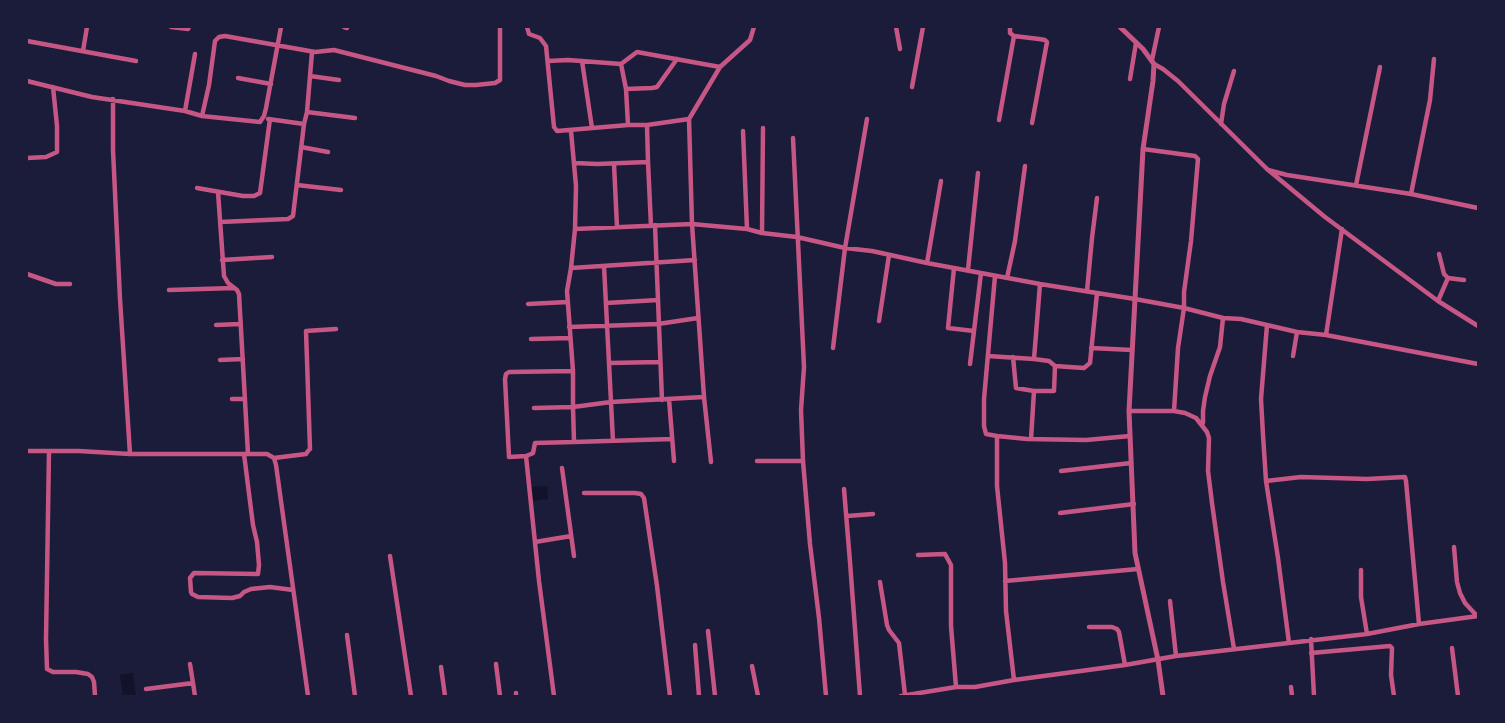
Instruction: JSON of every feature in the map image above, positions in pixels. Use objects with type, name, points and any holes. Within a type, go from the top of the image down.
[{"type":"street","points":[[83,51],[87,27]]},
{"type":"street","points":[[171,27],[188,29],[189,27]]},
{"type":"street","points":[[27,81],[92,97],[185,111],[202,116],[260,122],[266,108],[281,27]]},
{"type":"street","points":[[202,116],[216,41],[219,37],[225,36],[312,52],[334,50],[465,85],[495,83],[500,80],[500,27]]},
{"type":"street","points":[[527,27],[529,34],[540,38],[546,46],[555,130],[560,132],[689,119]]},
{"type":"street","points":[[711,462],[698,318],[689,119],[720,67],[750,40],[754,27]]},
{"type":"street","points":[[896,27],[900,49]]},
{"type":"street","points":[[912,87],[923,27]]},
{"type":"street","points":[[1010,27],[1010,33],[1014,36],[1047,42],[1032,123]]},
{"type":"street","points":[[1120,27],[1153,62],[1178,81],[1266,169],[1342,230],[1438,301],[1478,326]]},
{"type":"street","points":[[1159,27],[1143,149],[1129,411],[1136,554],[1158,660],[1163,696]]},
{"type":"street","points":[[999,120],[1014,36]]},
{"type":"street","points":[[27,41],[136,61]]},
{"type":"street","points":[[1130,79],[1136,43]]},
{"type":"street","points":[[220,222],[291,218],[293,216],[307,112],[312,52]]},
{"type":"street","points":[[548,61],[568,60],[621,64],[637,52],[720,67]]},
{"type":"street","points":[[185,111],[195,54]]},
{"type":"street","points":[[626,89],[657,87],[676,59]]},
{"type":"street","points":[[1411,194],[1430,100],[1434,59]]},
{"type":"street","points":[[582,61],[592,128]]},
{"type":"street","points":[[621,64],[626,89],[628,125]]},
{"type":"street","points":[[1356,185],[1380,68]]},
{"type":"street","points":[[1221,124],[1224,104],[1234,71]]},
{"type":"street","points":[[310,76],[339,80]]},
{"type":"street","points":[[238,78],[271,84]]},
{"type":"street","points":[[27,158],[46,157],[57,152],[53,87]]},
{"type":"street","points":[[113,99],[120,299],[130,454]]},
{"type":"street","points":[[307,112],[355,118]]},
{"type":"street","points":[[262,118],[304,124]]},
{"type":"street","points":[[197,188],[243,196],[254,196],[260,193],[270,119]]},
{"type":"street","points":[[833,348],[845,248],[867,119]]},
{"type":"street","points":[[647,124],[657,263],[662,399]]},
{"type":"street","points":[[762,233],[763,128]]},
{"type":"street","points":[[572,130],[576,186],[575,229],[567,302],[573,371],[574,442]]},
{"type":"street","points":[[742,131],[747,229]]},
{"type":"street","points":[[793,138],[804,367],[801,410],[803,460],[826,696]]},
{"type":"street","points":[[301,147],[328,152]]},
{"type":"street","points":[[1143,149],[1195,156],[1198,159],[1174,411]]},
{"type":"street","points":[[575,163],[648,162]]},
{"type":"street","points":[[614,164],[616,227]]},
{"type":"street","points":[[1007,278],[1015,241],[1025,166]]},
{"type":"street","points":[[1266,169],[1287,175],[1411,194],[1478,208]]},
{"type":"street","points":[[968,270],[978,173]]},
{"type":"street","points":[[927,263],[941,181]]},
{"type":"street","points":[[297,186],[341,190]]},
{"type":"street","points":[[219,192],[224,276],[239,294],[246,454],[250,505],[259,565],[258,574],[194,573],[190,578],[190,592],[198,597],[232,598],[251,589],[270,587],[293,590]]},
{"type":"street","points":[[1087,291],[1097,198]]},
{"type":"street","points":[[575,229],[692,224],[747,229],[995,276],[1134,298],[1223,318],[1241,319],[1297,332],[1326,335],[1478,364]]},
{"type":"street","points":[[1326,335],[1342,230]]},
{"type":"street","points":[[1439,254],[1444,274],[1448,278],[1464,280]]},
{"type":"street","points":[[879,321],[889,255]]},
{"type":"street","points":[[222,261],[272,256]]},
{"type":"street","points":[[571,268],[695,260]]},
{"type":"street","points":[[604,266],[613,441]]},
{"type":"street","points":[[954,268],[948,328],[974,331]]},
{"type":"street","points":[[970,364],[981,273]]},
{"type":"street","points":[[27,274],[56,284],[70,284]]},
{"type":"street","points":[[995,276],[984,399],[986,434],[1031,439],[1086,440],[1130,436]]},
{"type":"street","points":[[1438,301],[1448,278]]},
{"type":"street","points":[[1034,359],[1040,284]]},
{"type":"street","points":[[169,290],[234,288]]},
{"type":"street","points":[[988,356],[1034,359],[1049,361],[1055,366],[1084,368],[1090,363],[1097,293]]},
{"type":"street","points":[[606,303],[658,300]]},
{"type":"street","points":[[528,304],[567,302]]},
{"type":"street","points":[[569,327],[658,324],[698,318]]},
{"type":"street","points":[[1203,426],[1204,404],[1220,347],[1223,318]]},
{"type":"street","points":[[216,325],[240,324]]},
{"type":"street","points":[[1267,325],[1261,399],[1266,481],[1289,643]]},
{"type":"street","points":[[27,451],[267,454],[274,458],[306,454],[309,448],[306,331],[336,329]]},
{"type":"street","points":[[1293,356],[1297,332]]},
{"type":"street","points":[[531,339],[570,338]]},
{"type":"street","points":[[1091,348],[1132,350]]},
{"type":"street","points":[[1013,357],[1016,388],[1054,391],[1055,366]]},
{"type":"street","points":[[220,360],[243,359]]},
{"type":"street","points":[[609,363],[660,362]]},
{"type":"street","points":[[573,371],[509,372],[506,374],[509,457],[526,456],[533,453],[535,443],[672,439]]},
{"type":"street","points":[[1031,439],[1034,391]]},
{"type":"street","points":[[534,408],[704,398]]},
{"type":"street","points":[[232,399],[245,399]]},
{"type":"street","points":[[669,399],[674,461]]},
{"type":"street","points":[[1129,411],[1174,411],[1196,418],[1209,438],[1208,471],[1222,582],[1234,649]]},
{"type":"street","points":[[997,436],[997,486],[1005,563],[1006,611],[1014,680]]},
{"type":"street","points":[[49,451],[47,669],[53,672],[88,674],[94,682],[94,696]]},
{"type":"street","points":[[526,456],[554,696]]},
{"type":"street","points":[[274,458],[308,696]]},
{"type":"street","points":[[757,461],[803,460]]},
{"type":"street","points":[[1061,471],[1131,463]]},
{"type":"street","points":[[562,468],[574,556]]},
{"type":"street","points":[[1266,481],[1301,477],[1404,477],[1419,624]]},
{"type":"street","points":[[844,489],[860,696]]},
{"type":"street","points":[[584,493],[639,493],[644,498],[670,696]]},
{"type":"street","points":[[1060,513],[1134,504]]},
{"type":"street","points":[[847,516],[873,514]]},
{"type":"street","points":[[535,542],[571,536]]},
{"type":"street","points":[[1454,547],[1460,592],[1465,603],[1477,616]]},
{"type":"street","points":[[918,555],[945,554],[951,565],[951,626],[956,687]]},
{"type":"street","points":[[390,556],[411,696]]},
{"type":"street","points":[[1005,581],[1138,569]]},
{"type":"street","points":[[1361,570],[1361,597],[1367,634]]},
{"type":"street","points":[[880,582],[887,625],[899,644],[903,696],[1176,656],[1367,634],[1477,616]]},
{"type":"street","points":[[1170,601],[1176,656]]},
{"type":"street","points":[[1089,627],[1117,629],[1125,665]]},
{"type":"street","points":[[708,631],[715,696]]},
{"type":"street","points":[[347,635],[355,696]]},
{"type":"street","points":[[1311,639],[1314,696]]},
{"type":"street","points":[[695,645],[699,696]]},
{"type":"street","points":[[1311,653],[1390,646],[1392,648],[1391,675],[1394,696]]},
{"type":"street","points":[[1452,648],[1458,696]]},
{"type":"street","points":[[190,664],[195,696]]},
{"type":"street","points":[[496,664],[500,696]]},
{"type":"street","points":[[752,666],[758,696]]},
{"type":"street","points":[[441,667],[445,696]]},
{"type":"street","points":[[146,690],[193,683]]},
{"type":"street","points":[[1291,687],[1292,696]]},
{"type":"shaded area","points":[[547,486],[548,499],[532,501],[531,487]]},
{"type":"shaded area","points":[[133,673],[136,696],[123,696],[120,675]]}]
